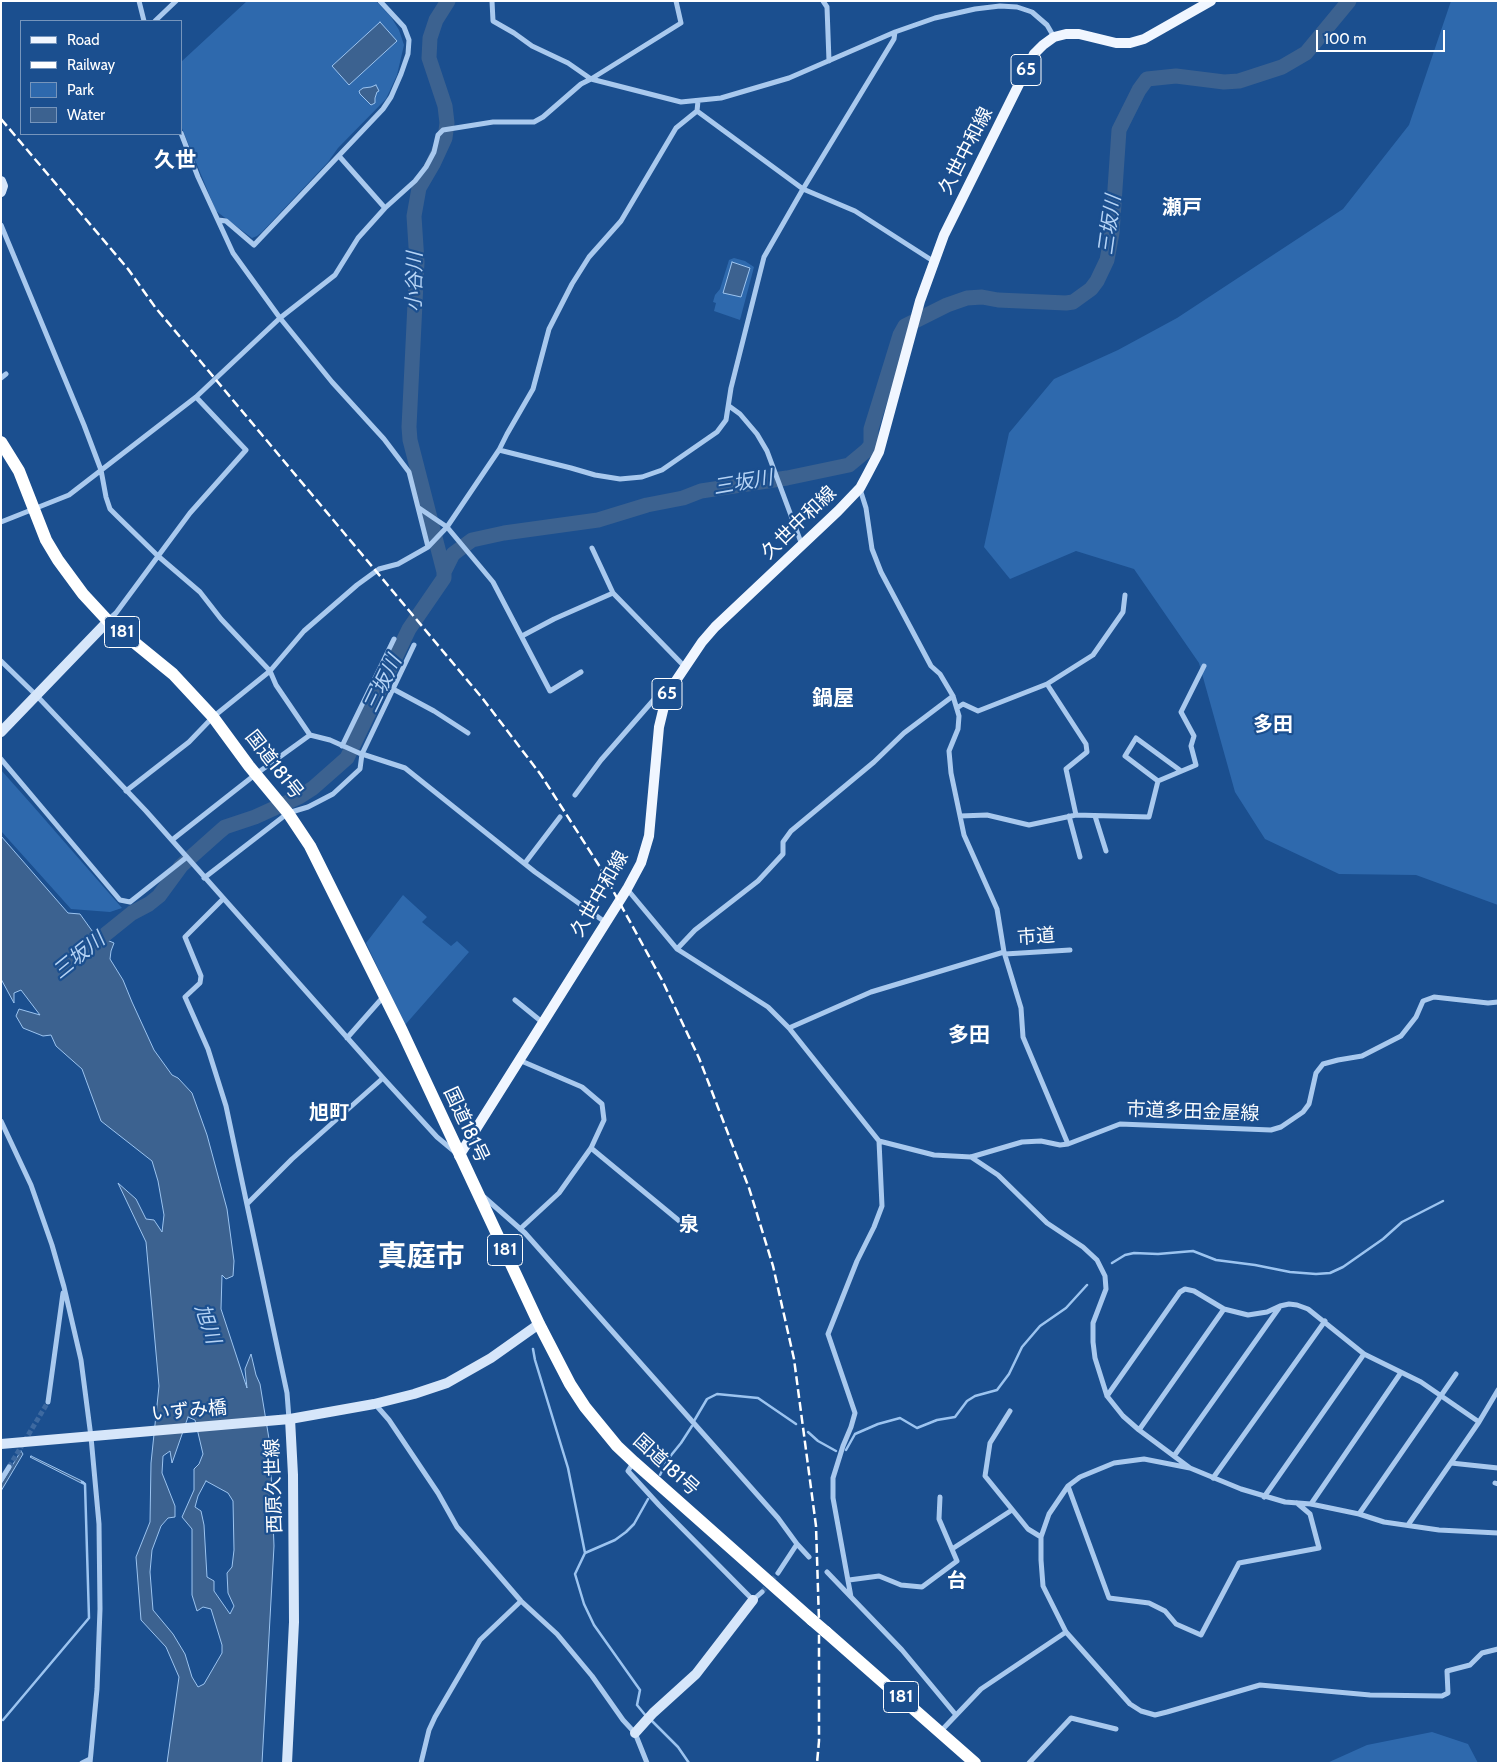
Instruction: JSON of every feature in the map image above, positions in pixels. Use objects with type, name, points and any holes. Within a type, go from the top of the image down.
[{"type":"highway","name":"国道181号","points":[[1,442],[19,471],[46,540],[58,560],[84,594],[108,621],[173,674],[213,717],[288,813],[310,846],[384,996],[443,1135],[459,1156],[539,1324],[570,1384],[585,1407],[617,1446],[634,1462],[975,1763]]},
{"type":"main road","name":"65","points":[[1054,37],[1066,34],[1079,34],[1116,43],[1144,39],[1211,1]]},
{"type":"main road","name":"久世中和線","points":[[459,1156],[627,889],[640,863],[649,836],[659,727],[667,694],[715,627],[802,546],[860,488],[879,452],[915,320],[944,235],[1034,54],[1054,37]]},
{"type":"street","points":[[140,1],[144,20]]},
{"type":"street","points":[[156,20],[176,1]]},
{"type":"street","points":[[218,220],[226,221],[254,245],[383,109],[392,97],[408,54],[409,40],[404,27],[380,1]]},
{"type":"street","points":[[492,1],[493,21],[532,46],[568,63],[591,79],[681,102],[721,98],[789,78],[895,32],[935,18],[975,9],[1000,6],[1017,7],[1032,12],[1047,25],[1054,37]]},
{"type":"street","points":[[1,522],[68,495],[196,398],[280,318],[335,275],[358,238],[385,208],[415,181],[426,168],[434,152],[438,135],[443,130],[493,122],[534,122],[543,117],[581,84],[681,23],[676,1]]},
{"type":"street","points":[[823,1],[827,7],[829,61]]},
{"type":"street","points":[[499,450],[595,476],[620,478],[642,476],[662,470],[717,432],[726,420],[731,388],[764,257],[894,39],[895,32]]},
{"type":"street","points":[[126,791],[189,742],[213,717],[270,671],[304,631],[357,585],[379,569],[398,564],[428,547],[447,527],[499,450],[533,390],[549,329],[572,284],[589,256],[621,222],[676,128],[697,111],[698,101]]},
{"type":"street","points":[[697,111],[803,189],[855,211],[934,262]]},
{"type":"street","points":[[182,135],[233,253],[280,318],[332,382],[384,439],[409,472],[428,547]]},
{"type":"street","points":[[339,156],[385,208]]},
{"type":"street","points":[[1,181],[3,186],[1,192]]},
{"type":"street","points":[[1,225],[84,425],[101,470],[110,508],[158,556],[200,592],[221,619],[270,671],[276,685],[310,735],[330,740],[405,768],[525,863],[605,922]]},
{"type":"street","points":[[1,732],[116,613],[190,513],[246,450],[196,398]]},
{"type":"street","points":[[729,406],[740,414],[758,434],[767,451],[802,546]]},
{"type":"street","points":[[860,488],[866,508],[872,548],[881,572],[930,666],[940,674],[953,696],[957,708],[959,716],[958,729],[949,751],[951,773],[964,835],[996,909],[1004,953],[1021,1008],[1023,1037],[1068,1144],[1060,1146],[1041,1141],[1022,1142],[971,1156],[934,1155],[879,1141]]},
{"type":"street","points":[[418,508],[447,527],[493,582],[550,690],[581,672]]},
{"type":"street","points":[[592,548],[613,593],[685,667]]},
{"type":"street","points":[[522,636],[554,619],[613,593]]},
{"type":"street","points":[[957,708],[963,704],[978,711],[1047,684],[1094,654],[1123,612],[1125,595]]},
{"type":"street","points":[[342,746],[394,639]]},
{"type":"street","points":[[204,878],[288,813],[308,807],[334,794],[360,769],[361,753],[414,645]]},
{"type":"street","points":[[1,661],[37,696],[172,840],[223,900],[383,1078],[443,1135]]},
{"type":"street","points":[[1158,781],[1196,765],[1191,746],[1194,736],[1181,712],[1204,666]]},
{"type":"street","points":[[1047,684],[1086,744],[1087,752],[1066,769],[1076,815]]},
{"type":"street","points":[[393,689],[434,710],[468,733]]},
{"type":"street","points":[[575,795],[601,760],[657,696],[667,694]]},
{"type":"street","points":[[677,948],[695,930],[758,881],[783,854],[783,842],[791,831],[874,762],[904,733],[953,696]]},
{"type":"street","points":[[172,840],[256,774],[310,735]]},
{"type":"street","points":[[1158,781],[1125,756],[1136,738],[1181,771]]},
{"type":"street","points":[[1,759],[120,900],[130,902],[187,857]]},
{"type":"street","points":[[960,816],[987,815],[1029,825],[1076,815],[1149,817],[1158,781]]},
{"type":"street","points":[[1069,816],[1080,857]]},
{"type":"street","points":[[1095,816],[1106,851]]},
{"type":"street","points":[[525,863],[560,817]]},
{"type":"street","points":[[627,889],[677,948],[768,1007],[789,1028],[879,1141],[882,1206],[857,1261],[828,1334],[855,1413],[833,1478],[833,1498],[851,1597]]},
{"type":"street","points":[[223,900],[185,937],[201,976],[200,983],[185,997],[208,1049],[226,1106],[287,1393],[290,1419]]},
{"type":"street","name":"市道","points":[[789,1028],[871,992],[1004,953],[1070,950]]},
{"type":"street","points":[[347,1038],[384,996]]},
{"type":"street","name":"市道多田金屋線","points":[[1068,1144],[1120,1124],[1271,1130],[1281,1127],[1303,1112],[1309,1104],[1316,1073],[1323,1064],[1362,1056],[1401,1036],[1416,1017],[1423,1001],[1434,997],[1488,1003],[1498,1002]]},
{"type":"street","points":[[515,1000],[542,1022]]},
{"type":"street","points":[[519,1060],[582,1087],[602,1104],[604,1120],[591,1148],[559,1193],[520,1229]]},
{"type":"street","points":[[248,1203],[299,1153],[383,1078]]},
{"type":"street","points":[[1,1121],[31,1185],[64,1287],[81,1360],[91,1437],[99,1524],[100,1609],[97,1689],[90,1761],[82,1763]]},
{"type":"street","points":[[591,1148],[683,1224]]},
{"type":"street","points":[[971,1156],[998,1175],[1047,1223],[1083,1247],[1097,1260],[1105,1276],[1106,1289],[1093,1323],[1093,1342],[1095,1358],[1107,1396],[1123,1416],[1139,1430],[1190,1468]]},
{"type":"street","points":[[476,1190],[520,1229],[778,1518],[809,1558]]},
{"type":"street","points":[[48,1402],[64,1287]]},
{"type":"street","points":[[1107,1396],[1184,1289],[1194,1291],[1224,1309],[1248,1315],[1267,1312],[1280,1306],[1297,1305],[1308,1309],[1364,1354],[1400,1374],[1420,1382],[1480,1422]]},
{"type":"street","points":[[1174,1456],[1280,1306]]},
{"type":"street","points":[[1139,1430],[1224,1309]]},
{"type":"street","points":[[1213,1478],[1325,1321]]},
{"type":"street","name":"西原久世線","points":[[287,1763],[294,1622],[293,1475],[290,1419],[374,1404],[447,1383],[491,1358],[539,1324]]},
{"type":"street","points":[[1264,1496],[1364,1354]]},
{"type":"street","points":[[1311,1504],[1400,1374]]},
{"type":"street","points":[[1359,1514],[1456,1374]]},
{"type":"street","points":[[1408,1526],[1480,1422],[1498,1390]]},
{"type":"street","points":[[374,1404],[389,1420],[438,1493],[457,1527],[521,1601],[557,1634],[592,1676],[623,1720],[635,1733],[647,1763]]},
{"type":"street","points":[[1010,1411],[990,1444],[985,1476],[1028,1528],[1041,1537]]},
{"type":"street","name":"いずみ橋","points":[[4,1443],[290,1419]]},
{"type":"street","points":[[1498,1533],[1440,1530],[1384,1522],[1359,1514],[1264,1496],[1190,1468],[1144,1459],[1114,1463],[1080,1477],[1068,1486],[1049,1514],[1041,1537],[1040,1560],[1043,1586],[1066,1632],[1130,1704],[1141,1711],[1155,1714],[1260,1685],[1370,1696],[1442,1696],[1448,1693],[1447,1671],[1470,1665],[1482,1653],[1498,1649]]},
{"type":"street","points":[[634,1462],[628,1471],[659,1505],[754,1600]]},
{"type":"street","points":[[1451,1463],[1498,1468]]},
{"type":"street","points":[[1,1480],[9,1467]]},
{"type":"street","points":[[1068,1486],[1109,1598],[1149,1603],[1165,1611],[1176,1624],[1201,1635],[1239,1563],[1319,1548],[1310,1514],[1297,1503]]},
{"type":"street","points":[[849,1580],[879,1576],[901,1585],[922,1587],[957,1561],[939,1519],[940,1497]]},
{"type":"street","points":[[952,1549],[1012,1510]]},
{"type":"street","points":[[778,1573],[797,1544]]},
{"type":"street","points":[[827,1572],[902,1650],[956,1715]]},
{"type":"street","points":[[635,1733],[654,1712],[696,1674],[762,1592]]},
{"type":"street","points":[[421,1763],[429,1730],[435,1717],[480,1640],[521,1601]]},
{"type":"street","points":[[940,1732],[981,1689],[1066,1632]]},
{"type":"street","points":[[1029,1763],[1071,1718],[1116,1730]]},
{"type":"green space","points":[[247,1],[376,1],[391,17],[399,30],[404,45],[397,75],[386,99],[338,148],[328,162],[262,232],[252,238],[216,211],[182,128],[182,61]]},
{"type":"green space","points":[[1451,1],[1498,1],[1498,905],[1416,875],[1339,874],[1265,839],[1235,792],[1199,663],[1134,569],[1076,551],[1010,579],[984,547],[1009,433],[1054,379],[1118,350],[1177,318],[1343,209],[1409,125]]},
{"type":"green space","points":[[734,258],[745,261],[754,267],[740,320],[714,311],[716,303],[713,302],[715,295],[720,289],[729,260]]},
{"type":"green space","points":[[1,770],[122,908],[110,912],[71,909],[1,831]]},
{"type":"green space","points":[[403,895],[427,917],[422,922],[451,946],[457,941],[469,952],[405,1025],[366,943]]},
{"type":"green space","points":[[1432,1732],[1468,1744],[1478,1763],[1327,1763],[1367,1745]]},
{"type":"water","points":[[380,22],[397,41],[349,85],[332,66]]},
{"type":"water","points":[[376,85],[379,91],[375,98],[375,103],[371,105],[359,91]]},
{"type":"water","points":[[732,262],[750,268],[741,297],[723,293]]},
{"type":"water","name":"旭川","points":[[1,836],[68,913],[80,914],[95,935],[114,943],[110,959],[123,980],[154,1050],[172,1075],[178,1078],[192,1093],[207,1135],[227,1209],[234,1261],[233,1276],[226,1279],[222,1275],[221,1309],[247,1388],[245,1369],[251,1354],[260,1384],[270,1445],[274,1546],[262,1763],[167,1763],[179,1677],[166,1647],[141,1620],[136,1557],[150,1522],[151,1463],[159,1386],[146,1242],[118,1183],[136,1199],[146,1219],[154,1220],[162,1232],[164,1215],[158,1181],[152,1161],[101,1121],[82,1069],[56,1046],[51,1035],[43,1036],[23,1028],[16,1016],[19,1009],[40,1015],[21,990],[14,993],[14,1003],[1,979]],"holes":[[[188,1417],[195,1420],[203,1454],[199,1464],[194,1469],[194,1490],[182,1517],[192,1529],[192,1595],[197,1611],[203,1607],[211,1609],[222,1645],[222,1653],[204,1684],[198,1687],[192,1677],[185,1654],[173,1634],[153,1610],[150,1572],[152,1550],[161,1526],[168,1518],[175,1517],[175,1506],[162,1473],[163,1456],[170,1451],[172,1463]],[[206,1481],[228,1493],[233,1501],[234,1550],[232,1567],[227,1573],[228,1593],[234,1606],[230,1614],[214,1591],[214,1581],[207,1577],[204,1525],[201,1511],[195,1507],[198,1496]]]},
{"type":"water","points":[[21,1451],[23,1454],[1,1491],[1,1484]]},
{"type":"water","points":[[30,1457],[84,1482],[85,1484]]},
{"type":"waterway","name":"小谷川","points":[[444,572],[410,440],[409,427],[417,262],[414,216],[419,188],[445,138],[447,123],[445,106],[429,58],[430,38],[436,20],[448,1]]},
{"type":"waterway","name":"三坂川","points":[[86,950],[132,913],[159,896],[181,866],[225,827],[255,817],[299,797],[313,788],[347,758],[409,629],[444,578],[444,572],[453,554],[472,540],[504,533],[598,520],[647,505],[683,498],[701,491],[787,478],[849,465],[871,445],[871,429],[900,335],[905,326],[947,305],[967,298],[982,297],[998,300],[1066,303],[1073,302],[1091,289],[1107,260],[1112,233],[1119,130],[1139,90],[1147,79],[1176,76],[1224,82],[1239,81],[1282,67],[1306,53],[1349,1]]},
{"type":"waterway","points":[[1112,1263],[1125,1255],[1134,1253],[1158,1254],[1193,1251],[1216,1260],[1290,1272],[1330,1273],[1343,1267],[1383,1239],[1402,1222],[1443,1201]]},
{"type":"waterway","points":[[846,1450],[855,1434],[878,1424],[900,1418],[917,1428],[937,1420],[955,1417],[967,1401],[975,1396],[997,1390],[1009,1374],[1022,1347],[1040,1326],[1066,1308],[1087,1285]]},
{"type":"waterway","points":[[533,1349],[568,1468],[585,1553]]},
{"type":"waterway","points":[[694,1421],[707,1399],[717,1394],[758,1398],[796,1424]]},
{"type":"waterway","points":[[660,1475],[668,1459],[692,1426]]},
{"type":"waterway","points":[[808,1432],[818,1441],[836,1451]]},
{"type":"waterway","points":[[3,1720],[89,1618],[85,1484],[82,1482]]},
{"type":"waterway","points":[[646,1716],[637,1705],[640,1690],[594,1625],[584,1604],[575,1574],[585,1553],[615,1540],[626,1532],[634,1524],[648,1499]]},
{"type":"waterway","points":[[650,1719],[678,1747],[689,1763]]},
{"type":"tunnel","points":[[9,1467],[48,1402]]},
{"type":"tunnel","points":[[762,1592],[778,1573]]},
{"type":"railway","points":[[1,119],[128,269],[155,307],[483,699],[541,775],[600,867],[662,980],[699,1058],[749,1188],[773,1266],[794,1359],[816,1526],[819,1621],[819,1741],[817,1763]]},
{"type":"district","name":"久世","points":[[175,161]]},
{"type":"district","name":"瀬戸","points":[[1182,208]]},
{"type":"district","name":"鍋屋","points":[[833,699]]},
{"type":"district","name":"多田","points":[[1273,725]]},
{"type":"district","name":"多田","points":[[969,1036]]},
{"type":"district","name":"旭町","points":[[329,1113]]},
{"type":"district","name":"泉","points":[[689,1225]]},
{"type":"district","name":"真庭市","points":[[421,1257]]},
{"type":"district","name":"台","points":[[957,1581]]}]
